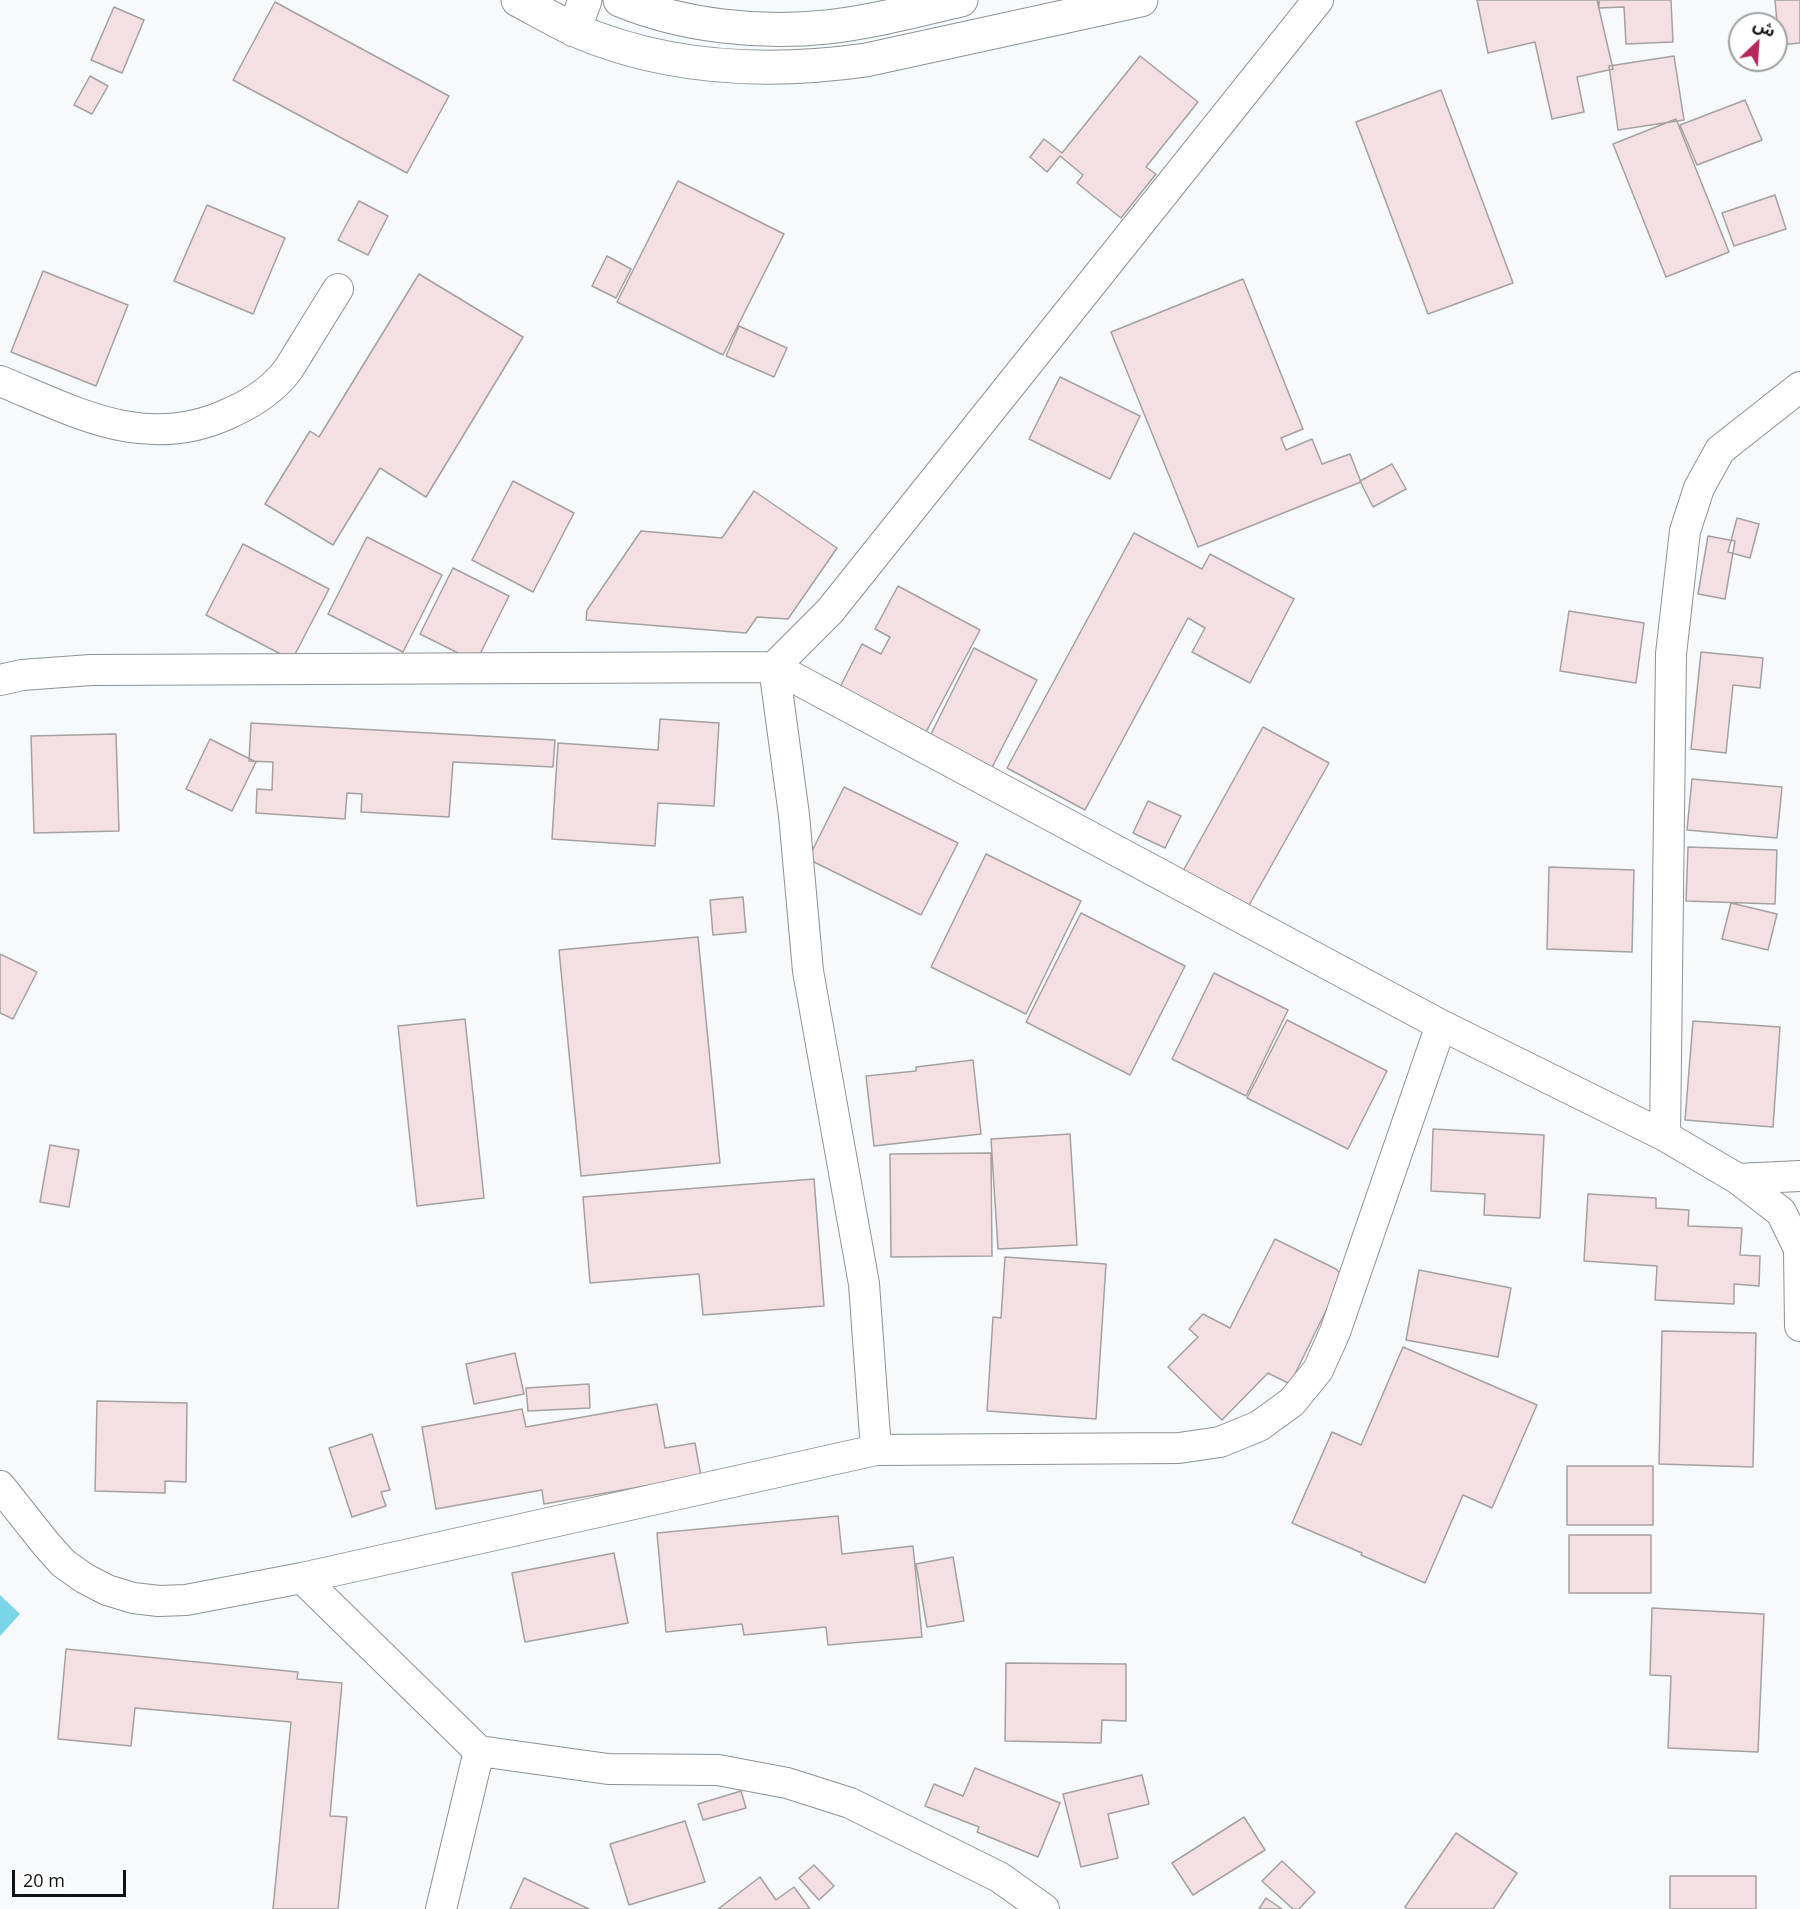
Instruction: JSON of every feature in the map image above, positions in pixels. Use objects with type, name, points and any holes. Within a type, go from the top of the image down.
[{"type":"main road","points":[[518,0],[580,15],[614,44],[655,55],[697,63],[782,68],[825,66],[866,60],[1141,0]]},
{"type":"main road","points":[[620,0],[666,15],[705,23],[786,29],[826,27],[867,21],[961,0]]},
{"type":"street","points":[[774,667],[837,603],[1318,0]]},
{"type":"street","points":[[0,381],[88,417],[114,425],[141,430],[168,430],[195,426],[221,418],[267,390],[286,371],[338,289]]},
{"type":"street","points":[[1665,1136],[1671,654],[1685,531],[1699,488],[1720,450],[1800,387]]},
{"type":"street","points":[[774,667],[794,815],[808,971],[864,1284],[876,1450]]},
{"type":"street","points":[[0,680],[22,675],[91,670],[774,667],[1441,1025],[1665,1136],[1738,1179],[1781,1212],[1799,1249],[1800,1326]]},
{"type":"street","points":[[0,1486],[63,1563],[84,1578],[107,1590],[159,1601],[186,1600],[302,1578],[876,1450],[1179,1448],[1220,1442],[1258,1426],[1292,1402],[1318,1370],[1335,1332],[1441,1025]]},
{"type":"street","points":[[1738,1179],[1800,1176]]},
{"type":"street","points":[[302,1578],[479,1751],[608,1769],[718,1770],[786,1783],[850,1803],[999,1877],[1044,1909]]},
{"type":"street","points":[[441,1909],[479,1751]]},
{"type":"shaded area","points":[[0,1595],[20,1614],[0,1636]]},
{"type":"building","points":[[1477,0],[1597,0],[1613,69],[1577,77],[1584,112],[1552,119],[1535,42],[1488,53]]},
{"type":"building","points":[[1599,0],[1671,0],[1673,42],[1626,44],[1624,7],[1599,8]]},
{"type":"building","points":[[1775,0],[1800,0],[1800,43],[1788,44],[1788,12],[1776,12]]},
{"type":"building","points":[[275,2],[449,96],[407,173],[233,80]]},
{"type":"building","points":[[114,7],[144,20],[122,73],[91,60]]},
{"type":"building","points":[[1140,56],[1198,102],[1146,167],[1156,174],[1121,218],[1077,183],[1083,175],[1060,156],[1047,172],[1030,157],[1044,139],[1062,153]]},
{"type":"building","points":[[1674,56],[1684,120],[1618,130],[1609,66]]},
{"type":"building","points":[[90,76],[108,86],[92,114],[74,105]]},
{"type":"building","points":[[1441,90],[1513,283],[1428,314],[1356,122]]},
{"type":"building","points":[[1745,100],[1762,140],[1697,165],[1680,125]]},
{"type":"building","points":[[1676,119],[1729,252],[1666,277],[1613,144]]},
{"type":"building","points":[[678,181],[784,234],[723,355],[617,302]]},
{"type":"building","points":[[1775,195],[1786,229],[1734,246],[1722,213]]},
{"type":"building","points":[[359,201],[388,216],[368,255],[338,240]]},
{"type":"building","points":[[207,205],[285,238],[253,314],[174,281]]},
{"type":"building","points":[[607,256],[631,269],[616,298],[592,286]]},
{"type":"building","points":[[43,271],[128,305],[96,386],[11,352]]},
{"type":"building","points":[[419,274],[523,337],[426,497],[380,468],[333,545],[265,504],[310,431],[319,437]]},
{"type":"building","points":[[1243,279],[1303,429],[1281,438],[1286,450],[1312,439],[1322,464],[1350,454],[1361,482],[1198,547],[1111,332]]},
{"type":"building","points":[[739,326],[787,348],[774,377],[726,356]]},
{"type":"building","points":[[1060,377],[1140,416],[1110,479],[1029,439]]},
{"type":"building","points":[[1392,464],[1406,489],[1373,507],[1360,481]]},
{"type":"building","points":[[513,481],[574,513],[533,592],[472,560]]},
{"type":"building","points":[[754,491],[837,548],[788,619],[757,617],[746,633],[586,620],[587,610],[641,531],[722,538]]},
{"type":"building","points":[[1737,518],[1759,524],[1750,558],[1728,552]]},
{"type":"building","points":[[1134,533],[1202,569],[1210,554],[1294,599],[1250,683],[1192,652],[1205,628],[1188,618],[1085,810],[1007,768]]},
{"type":"building","points":[[1708,536],[1735,541],[1725,599],[1698,594]]},
{"type":"building","points":[[367,537],[442,575],[403,652],[328,614]]},
{"type":"building","points":[[243,544],[329,589],[292,660],[206,615]]},
{"type":"building","points":[[453,568],[509,596],[476,662],[420,634]]},
{"type":"building","points":[[898,586],[980,630],[926,732],[840,687],[862,644],[881,654],[890,637],[875,629]]},
{"type":"building","points":[[1569,611],[1644,623],[1636,683],[1560,671]]},
{"type":"building","points":[[974,648],[1037,680],[988,775],[926,744]]},
{"type":"building","points":[[1701,652],[1763,658],[1760,688],[1733,685],[1726,753],[1691,749]]},
{"type":"building","points":[[660,719],[719,723],[714,806],[658,803],[655,846],[552,839],[558,743],[658,750]]},
{"type":"building","points":[[251,723],[555,740],[553,767],[453,762],[449,817],[361,812],[362,794],[347,793],[345,819],[256,813],[257,789],[272,790],[273,762],[249,761]]},
{"type":"building","points":[[1263,727],[1329,763],[1248,907],[1183,871]]},
{"type":"building","points":[[116,734],[119,831],[34,833],[31,736]]},
{"type":"building","points":[[210,739],[256,762],[232,811],[186,789]]},
{"type":"building","points":[[1692,779],[1782,787],[1777,838],[1687,830]]},
{"type":"building","points":[[844,787],[958,843],[921,915],[808,859]]},
{"type":"building","points":[[1148,801],[1181,816],[1165,848],[1133,833]]},
{"type":"building","points":[[1688,847],[1777,850],[1775,904],[1686,901]]},
{"type":"building","points":[[986,854],[1081,901],[1026,1014],[931,967]]},
{"type":"building","points":[[1549,867],[1634,870],[1632,952],[1547,949]]},
{"type":"building","points":[[743,897],[746,932],[713,935],[710,900]]},
{"type":"building","points":[[1731,903],[1777,914],[1768,950],[1722,939]]},
{"type":"building","points":[[1081,913],[1185,966],[1130,1075],[1026,1022]]},
{"type":"building","points":[[698,937],[720,1163],[581,1176],[559,950]]},
{"type":"building","points":[[0,954],[37,972],[13,1019],[0,1013]]},
{"type":"building","points":[[1214,973],[1288,1010],[1246,1096],[1172,1059]]},
{"type":"building","points":[[465,1019],[484,1198],[417,1206],[398,1026]]},
{"type":"building","points":[[1287,1020],[1387,1071],[1348,1149],[1247,1098]]},
{"type":"building","points":[[1693,1021],[1780,1027],[1773,1127],[1685,1120]]},
{"type":"building","points":[[973,1060],[981,1134],[874,1146],[866,1076],[916,1071],[916,1067]]},
{"type":"building","points":[[1433,1129],[1544,1135],[1540,1218],[1484,1215],[1485,1194],[1431,1191]]},
{"type":"building","points":[[1070,1134],[1077,1245],[998,1249],[991,1139]]},
{"type":"building","points":[[50,1145],[79,1150],[69,1207],[40,1202]]},
{"type":"building","points":[[991,1153],[992,1256],[891,1257],[890,1154]]},
{"type":"building","points":[[814,1179],[824,1306],[703,1315],[699,1274],[590,1283],[583,1197]]},
{"type":"building","points":[[1588,1194],[1656,1198],[1656,1208],[1689,1210],[1688,1226],[1742,1228],[1740,1255],[1760,1256],[1759,1286],[1734,1284],[1734,1304],[1655,1300],[1657,1266],[1584,1261]]},
{"type":"building","points":[[1275,1239],[1336,1269],[1343,1276],[1290,1384],[1268,1373],[1222,1420],[1168,1367],[1198,1337],[1189,1329],[1203,1314],[1230,1328]]},
{"type":"building","points":[[1005,1257],[1106,1264],[1096,1419],[987,1411],[993,1317],[1001,1318]]},
{"type":"building","points":[[1419,1270],[1511,1288],[1498,1357],[1406,1340]]},
{"type":"building","points":[[1662,1331],[1756,1333],[1753,1467],[1659,1464]]},
{"type":"building","points":[[1403,1347],[1537,1405],[1492,1508],[1463,1495],[1425,1583],[1292,1523],[1332,1432],[1361,1445]]},
{"type":"building","points":[[515,1353],[524,1394],[474,1404],[466,1364]]},
{"type":"building","points":[[589,1384],[590,1408],[528,1411],[526,1388]]},
{"type":"building","points":[[97,1401],[187,1403],[186,1482],[165,1481],[165,1493],[95,1491]]},
{"type":"building","points":[[657,1404],[665,1448],[695,1443],[701,1476],[544,1504],[542,1490],[436,1509],[422,1427],[522,1409],[526,1427]]},
{"type":"building","points":[[372,1434],[390,1490],[381,1492],[386,1506],[352,1517],[329,1448]]},
{"type":"building","points":[[1567,1466],[1653,1466],[1653,1525],[1567,1525]]},
{"type":"building","points":[[838,1516],[842,1554],[913,1546],[922,1637],[828,1645],[826,1627],[744,1635],[742,1624],[666,1632],[657,1533]]},
{"type":"building","points":[[1569,1535],[1651,1535],[1651,1593],[1569,1593]]},
{"type":"building","points":[[614,1553],[628,1623],[525,1642],[512,1573]]},
{"type":"building","points":[[953,1557],[964,1621],[927,1627],[916,1564]]},
{"type":"building","points":[[1652,1608],[1764,1614],[1758,1752],[1668,1748],[1671,1676],[1650,1675]]},
{"type":"building","points":[[66,1649],[298,1672],[297,1679],[342,1683],[330,1816],[347,1817],[338,1909],[273,1909],[291,1722],[135,1708],[131,1746],[58,1739]]},
{"type":"building","points":[[1006,1663],[1126,1664],[1126,1721],[1102,1720],[1101,1743],[1005,1741]]},
{"type":"building","points":[[975,1768],[1060,1803],[1038,1857],[977,1832],[979,1827],[925,1806],[934,1784],[963,1796]]},
{"type":"building","points":[[1142,1775],[1149,1804],[1108,1814],[1118,1858],[1081,1867],[1063,1794]]},
{"type":"building","points":[[741,1791],[746,1808],[703,1820],[698,1804]]},
{"type":"building","points":[[1244,1817],[1265,1850],[1193,1895],[1172,1863]]},
{"type":"building","points":[[685,1821],[705,1882],[629,1905],[610,1844]]},
{"type":"building","points":[[1456,1833],[1517,1873],[1493,1909],[1407,1909],[1405,1907]]},
{"type":"building","points":[[1282,1861],[1315,1892],[1299,1909],[1293,1909],[1262,1881]]},
{"type":"building","points":[[814,1865],[834,1886],[819,1900],[799,1878]]},
{"type":"building","points":[[1670,1876],[1756,1876],[1756,1909],[1670,1909]]},
{"type":"building","points":[[760,1877],[776,1900],[794,1887],[810,1909],[718,1909]]},
{"type":"building","points":[[524,1878],[589,1909],[510,1909]]},
{"type":"building","points":[[1266,1898],[1282,1909],[1259,1909]]}]
